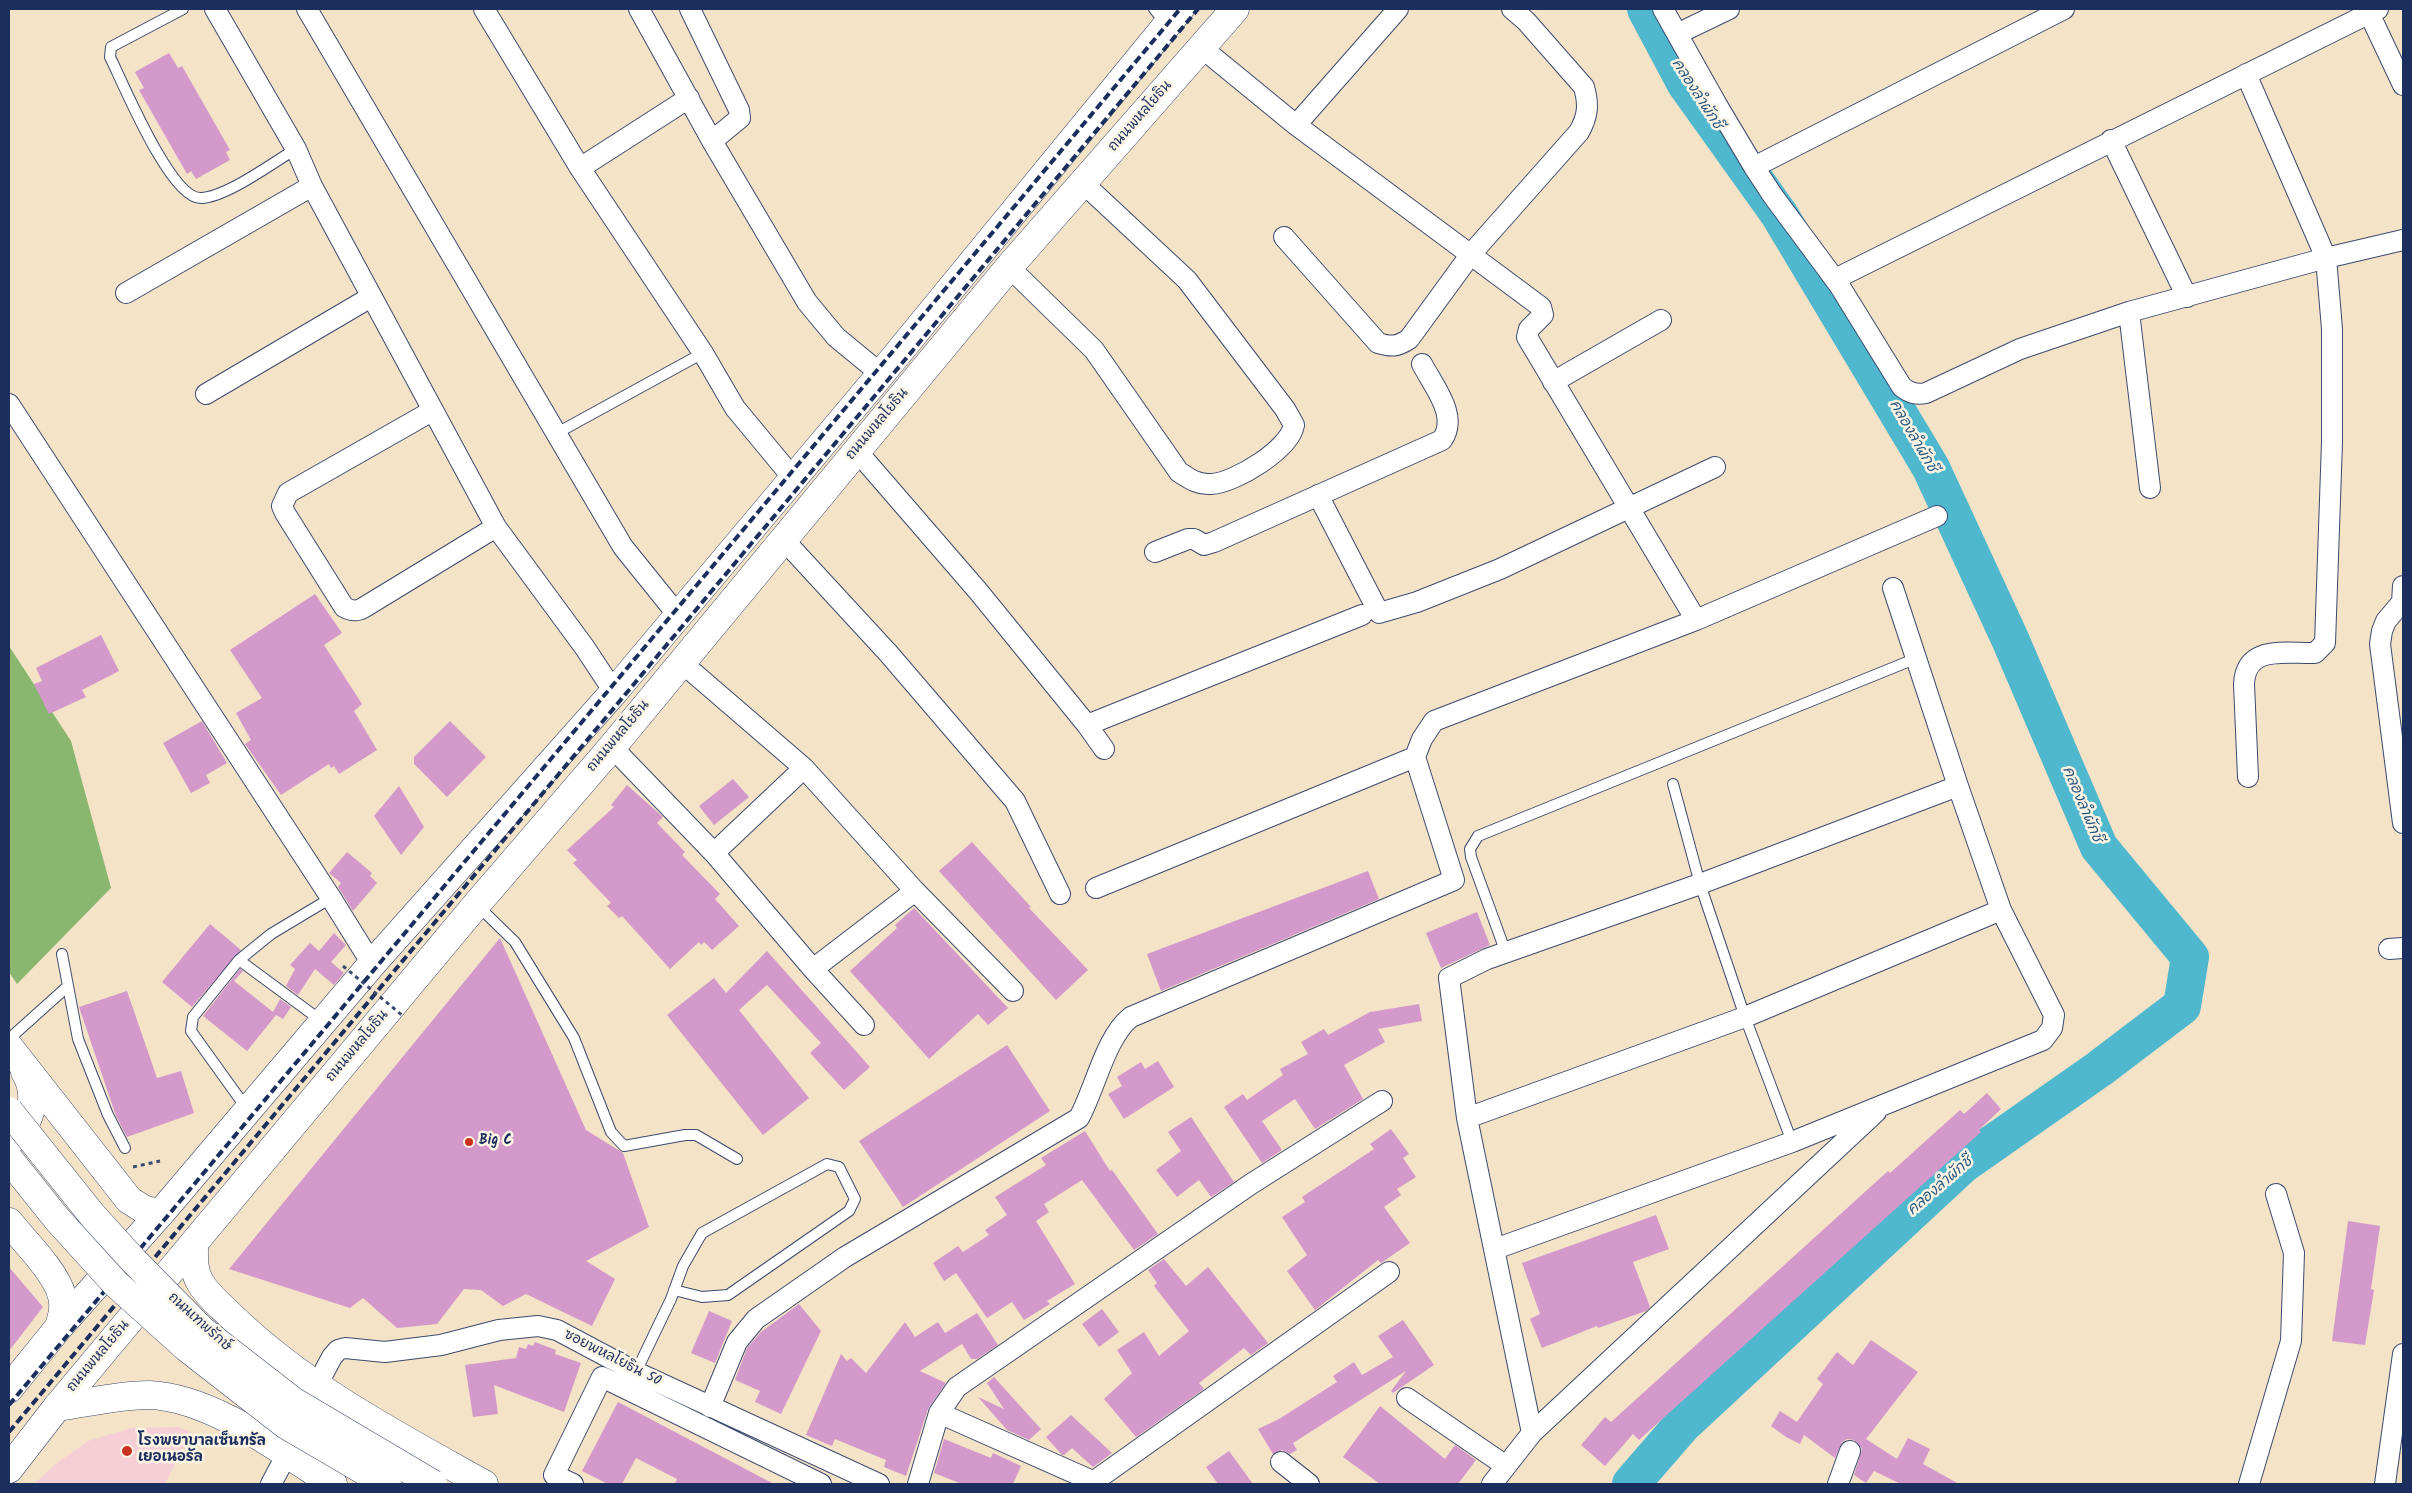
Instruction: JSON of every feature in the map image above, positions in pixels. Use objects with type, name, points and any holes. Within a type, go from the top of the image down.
[{"type":"main road","name":"ถนนพหลโยธิน","points":[[9,1469],[57,1407],[194,1246],[476,905],[612,746],[1012,264],[1235,9]]},
{"type":"main road","points":[[9,1389],[59,1328],[160,1213],[372,964],[614,692],[677,614],[881,374],[987,245],[1168,16],[1180,41],[1189,46],[1202,48]]},
{"type":"main road","points":[[987,245],[1012,264]]},
{"type":"main road","points":[[15,1056],[129,1200],[145,1210],[160,1213]]},
{"type":"main road","points":[[9,1143],[26,1124],[32,1107],[32,1088],[15,1056]]},
{"type":"main road","name":"ถนนเทพรักษ์","points":[[9,1112],[134,1261],[203,1331],[293,1401],[433,1484]]},
{"type":"main road","name":"ถนนเทพรักษ์","points":[[9,1159],[57,1219],[116,1284],[187,1348],[286,1424],[387,1484]]},
{"type":"main road","points":[[9,1222],[56,1282],[62,1296],[63,1312],[59,1328]]},
{"type":"main road","name":"ถนนเทพรักษ์","points":[[194,1246],[194,1268],[200,1284],[254,1338],[317,1385],[383,1428],[484,1484]]},
{"type":"main road","points":[[57,1407],[148,1395],[180,1398],[212,1410],[335,1484]]},
{"type":"main road","points":[[335,1484],[329,1471],[328,1459],[332,1445],[337,1437],[350,1427],[362,1424],[383,1428]]},
{"type":"street","points":[[215,9],[296,149],[312,186],[370,297],[496,527],[585,648],[614,692]]},
{"type":"street","points":[[307,9],[623,547],[677,614]]},
{"type":"street","points":[[484,9],[580,168],[703,353],[736,408],[793,478]]},
{"type":"street","points":[[639,9],[712,141],[807,302],[836,337],[881,374]]},
{"type":"street","points":[[690,9],[739,110],[740,118],[712,141]]},
{"type":"street","points":[[1296,125],[1398,9]]},
{"type":"street","points":[[1284,237],[1378,343],[1391,346],[1399,345],[1408,338],[1471,254],[1579,132],[1588,112],[1588,100],[1584,87],[1526,21],[1512,9]]},
{"type":"street","points":[[1663,9],[1754,167],[1773,196],[1835,279],[1902,387],[1917,395],[1926,393],[2020,349],[2129,312],[2326,258],[2403,240]]},
{"type":"street","points":[[1677,34],[1729,9]]},
{"type":"street","points":[[1754,167],[2064,9]]},
{"type":"street","points":[[1835,279],[2111,140],[2374,11],[2403,85]]},
{"type":"street","points":[[1202,48],[1296,125],[1541,307],[1542,315],[1529,329],[1527,337],[1696,620]]},
{"type":"street","points":[[2246,74],[2326,258],[2332,328],[2332,442],[2325,643],[2315,653],[2263,655],[2250,662],[2245,673],[2244,684],[2248,777]]},
{"type":"street","points":[[580,168],[689,98]]},
{"type":"street","points":[[2111,140],[2187,297]]},
{"type":"street","points":[[1012,264],[1094,350],[1179,472],[1192,481],[1213,484],[1232,480],[1288,440],[1294,425],[1285,409],[1187,280],[1083,183]]},
{"type":"street","points":[[126,293],[312,186]]},
{"type":"street","points":[[206,394],[370,297]]},
{"type":"street","points":[[2129,312],[2150,488]]},
{"type":"street","points":[[1553,382],[1661,320]]},
{"type":"street","points":[[1155,552],[1188,539],[1194,539],[1204,545],[1214,542],[1442,440],[1448,433],[1449,422],[1446,410],[1422,364]]},
{"type":"street","points":[[9,404],[332,898],[372,964]]},
{"type":"street","points":[[432,411],[288,493],[282,506],[285,513],[344,607],[349,610],[358,611],[496,527]]},
{"type":"street","points":[[856,450],[978,591],[1104,749]]},
{"type":"street","points":[[1318,496],[1379,612],[1418,602],[1500,569],[1715,467]]},
{"type":"street","points":[[1096,888],[1415,757],[1430,726],[1440,718],[1696,620],[1937,516]]},
{"type":"street","points":[[783,538],[889,654],[1015,801],[1060,894]]},
{"type":"street","points":[[2403,586],[2402,602],[2386,621],[2382,630],[2380,644],[2403,823]]},
{"type":"street","points":[[1495,1249],[1792,1142],[2043,1040],[2052,1028],[2054,1015],[2001,910],[1893,588]]},
{"type":"street","points":[[1087,726],[1362,614]]},
{"type":"street","points":[[682,662],[804,768],[916,891],[1013,991]]},
{"type":"street","points":[[612,746],[714,853],[813,969],[864,1025]]},
{"type":"street","points":[[710,1407],[737,1342],[756,1319],[845,1258],[1079,1118],[1090,1099],[1110,1045],[1123,1023],[1131,1016],[1454,880],[1415,757]]},
{"type":"street","points":[[714,853],[804,768]]},
{"type":"street","points":[[1532,1433],[1467,1118],[1448,981],[1453,974],[1506,953],[1700,884],[1958,786]]},
{"type":"street","points":[[813,969],[916,891]]},
{"type":"street","points":[[1467,1118],[1745,1018],[2001,910]]},
{"type":"street","points":[[918,1484],[939,1413],[957,1387],[1251,1184],[1382,1101]]},
{"type":"street","points":[[1492,1484],[1532,1433],[1885,1104]]},
{"type":"street","points":[[2249,1484],[2291,1341],[2294,1253],[2276,1194]]},
{"type":"street","points":[[939,1413],[1096,1483],[1389,1272]]},
{"type":"street","name":"ซอยพหลโยธิน 50","points":[[317,1385],[332,1357],[338,1350],[346,1348],[385,1352],[404,1350],[441,1345],[499,1330],[538,1326],[557,1330],[636,1372],[879,1484]]},
{"type":"street","points":[[2390,1483],[2403,1354]]},
{"type":"street","points":[[573,1484],[554,1475],[602,1377],[821,1484]]},
{"type":"street","points":[[1407,1398],[1506,1466]]},
{"type":"street","points":[[1838,1484],[1850,1451]]},
{"type":"street","points":[[271,1484],[287,1454]]},
{"type":"street","points":[[1281,1462],[1309,1484]]},
{"type":"lane","points":[[183,9],[110,47],[109,51],[110,57],[163,164],[174,182],[189,196],[198,199],[209,197],[229,189],[296,149]]},
{"type":"lane","points":[[557,433],[703,353]]},
{"type":"lane","points":[[1506,953],[1471,857],[1470,849],[1478,836],[1917,658]]},
{"type":"lane","points":[[1673,784],[1700,884],[1745,1018],[1792,1142]]},
{"type":"lane","points":[[248,1110],[191,1031],[194,1017],[239,960],[271,934],[332,898]]},
{"type":"lane","points":[[476,905],[515,942],[574,1038],[611,1132],[624,1146],[684,1135],[696,1135],[737,1159]]},
{"type":"lane","points":[[62,954],[78,1039],[108,1115],[125,1148]]},
{"type":"lane","points":[[239,960],[323,1022]]},
{"type":"lane","points":[[9,1039],[68,986]]},
{"type":"lane","points":[[636,1372],[674,1290],[683,1266],[702,1233],[827,1164],[839,1167],[855,1199],[849,1211],[728,1295],[702,1297],[674,1290]]},
{"type":"path","points":[[343,966],[403,1016]]},
{"type":"shaded area","name":"โรงพยาบาลเซ็นทรัล เยอเนอรัล","points":[[179,1427],[191,1432],[165,1484],[34,1484],[58,1462],[88,1441],[132,1428]]},
{"type":"green space","points":[[9,646],[71,741],[111,888],[17,984],[9,972]]},
{"type":"building","points":[[169,53],[178,68],[182,66],[230,150],[226,152],[230,160],[196,179],[191,171],[187,174],[139,90],[144,88],[135,72]]},
{"type":"building","points":[[315,594],[342,633],[324,645],[362,704],[354,711],[377,750],[339,774],[334,766],[331,768],[329,764],[281,795],[245,744],[251,740],[236,713],[262,698],[230,650]]},
{"type":"building","points":[[101,635],[119,671],[82,690],[86,697],[49,714],[34,684],[42,681],[36,668]]},
{"type":"building","points":[[202,721],[227,763],[206,775],[210,783],[191,793],[163,743]]},
{"type":"building","points":[[450,721],[486,757],[447,797],[414,764],[414,757]]},
{"type":"building","points":[[733,779],[749,797],[714,825],[699,806]]},
{"type":"building","points":[[627,785],[663,817],[657,823],[685,852],[682,855],[720,894],[715,899],[739,926],[712,950],[704,942],[701,945],[699,942],[670,969],[622,916],[619,918],[607,906],[611,903],[573,863],[577,860],[567,850],[614,807],[611,805]]},
{"type":"building","points":[[399,786],[424,827],[401,855],[374,816]]},
{"type":"building","points":[[972,842],[1031,907],[1029,908],[1088,970],[1056,1000],[939,871]]},
{"type":"building","points":[[347,852],[372,873],[370,876],[377,883],[353,911],[338,887],[341,883],[329,873]]},
{"type":"building","points":[[1368,871],[1379,899],[1161,991],[1147,954]]},
{"type":"building","points":[[914,908],[1008,1008],[988,1025],[978,1014],[929,1059],[850,971],[897,928],[895,925]]},
{"type":"building","points":[[1477,912],[1490,945],[1441,968],[1426,933]]},
{"type":"building","points":[[210,924],[241,950],[192,1007],[162,982]]},
{"type":"building","points":[[334,933],[346,945],[331,962],[344,973],[334,985],[315,969],[298,995],[286,986],[295,969],[290,965],[310,943],[319,951]]},
{"type":"building","name":"Big C","points":[[500,938],[586,1130],[623,1153],[649,1227],[586,1261],[615,1279],[592,1326],[526,1294],[503,1306],[481,1290],[464,1289],[437,1324],[397,1328],[363,1298],[350,1308],[229,1269]]},
{"type":"building","points":[[767,951],[870,1067],[844,1090],[810,1053],[821,1043],[767,985],[739,1010],[809,1098],[763,1135],[667,1015],[714,978],[726,993]]},
{"type":"building","points":[[240,969],[243,971],[234,981],[273,1012],[280,999],[291,1007],[283,1019],[276,1015],[247,1051],[203,1016]]},
{"type":"building","points":[[127,991],[157,1078],[181,1071],[194,1113],[127,1137],[116,1116],[79,1007]]},
{"type":"building","points":[[1419,1004],[1422,1021],[1378,1029],[1385,1042],[1344,1065],[1363,1099],[1315,1129],[1295,1099],[1262,1121],[1282,1150],[1262,1163],[1224,1107],[1243,1094],[1247,1100],[1283,1075],[1280,1069],[1308,1054],[1301,1042],[1324,1029],[1328,1035],[1370,1012]]},
{"type":"building","points":[[1007,1045],[1050,1111],[903,1207],[859,1141]]},
{"type":"building","points":[[1158,1061],[1174,1087],[1124,1119],[1108,1094],[1122,1086],[1117,1077],[1141,1062],[1145,1069]]},
{"type":"building","points":[[1987,1093],[2001,1109],[1979,1130],[1981,1132],[1639,1440],[1633,1434],[1605,1466],[1581,1445],[1605,1417],[1611,1422],[1888,1171],[1890,1173],[1960,1110],[1964,1114]]},
{"type":"building","points":[[1191,1117],[1234,1182],[1211,1197],[1199,1180],[1177,1197],[1156,1170],[1181,1151],[1168,1132]]},
{"type":"building","points":[[1391,1129],[1409,1154],[1403,1158],[1416,1177],[1397,1189],[1401,1195],[1384,1207],[1410,1243],[1381,1263],[1378,1260],[1315,1310],[1287,1271],[1307,1255],[1282,1217],[1305,1202],[1302,1197],[1374,1149],[1370,1144]]},
{"type":"building","points":[[1085,1131],[1110,1171],[1112,1170],[1158,1234],[1134,1250],[1082,1180],[1044,1204],[1049,1212],[1036,1221],[1075,1284],[1047,1301],[1050,1304],[1024,1320],[1012,1302],[987,1318],[956,1273],[944,1281],[933,1263],[958,1246],[963,1252],[989,1235],[985,1230],[1007,1215],[995,1197],[1046,1165],[1041,1158]]},
{"type":"building","points":[[1656,1215],[1669,1249],[1633,1262],[1650,1307],[1646,1311],[1598,1328],[1597,1326],[1542,1348],[1530,1319],[1540,1314],[1522,1263]]},
{"type":"building","points":[[2348,1221],[2380,1226],[2371,1289],[2374,1290],[2365,1345],[2332,1341]]},
{"type":"building","points":[[1164,1259],[1186,1286],[1208,1267],[1268,1343],[1251,1355],[1244,1348],[1199,1383],[1204,1389],[1136,1437],[1104,1399],[1132,1373],[1117,1350],[1144,1332],[1159,1356],[1189,1331],[1154,1286],[1157,1283],[1148,1270]]},
{"type":"building","points":[[9,1267],[43,1307],[9,1351]]},
{"type":"building","points":[[799,1304],[821,1331],[781,1414],[755,1402],[760,1391],[735,1380],[747,1348],[761,1332]]},
{"type":"building","points":[[1102,1309],[1119,1332],[1099,1347],[1082,1324]]},
{"type":"building","points":[[709,1311],[732,1321],[715,1363],[691,1353]]},
{"type":"building","points":[[977,1313],[998,1345],[977,1359],[971,1359],[962,1344],[920,1371],[946,1383],[928,1409],[906,1476],[884,1467],[886,1460],[835,1439],[832,1446],[806,1435],[841,1354],[847,1361],[851,1358],[866,1373],[905,1322],[915,1337],[938,1322],[945,1333]]},
{"type":"building","points":[[1403,1320],[1434,1365],[1393,1393],[1391,1391],[1406,1371],[1293,1443],[1297,1450],[1290,1454],[1282,1450],[1273,1454],[1258,1429],[1279,1419],[1337,1382],[1333,1376],[1354,1362],[1362,1375],[1393,1357],[1378,1336]]},
{"type":"building","points":[[1871,1340],[1918,1372],[1866,1439],[1897,1459],[1908,1438],[1930,1449],[1923,1464],[1959,1484],[1901,1484],[1874,1471],[1866,1483],[1854,1475],[1862,1449],[1854,1440],[1847,1439],[1842,1442],[1835,1458],[1804,1435],[1800,1444],[1771,1426],[1780,1411],[1797,1422],[1823,1384],[1817,1379],[1837,1352],[1853,1365]]},
{"type":"building","points":[[535,1342],[556,1350],[555,1354],[581,1363],[564,1412],[494,1385],[498,1414],[473,1417],[465,1365],[516,1358],[519,1347],[526,1349],[528,1344],[533,1346]]},
{"type":"building","points":[[994,1377],[1041,1429],[1029,1440],[1007,1430],[978,1397],[1004,1409],[987,1383]]},
{"type":"building","points":[[618,1402],[774,1484],[675,1484],[677,1479],[636,1458],[622,1484],[608,1484],[582,1471]]},
{"type":"building","points":[[1380,1406],[1445,1459],[1455,1445],[1476,1460],[1458,1484],[1380,1484],[1343,1457]]},
{"type":"building","points":[[1071,1415],[1112,1453],[1093,1467],[1072,1448],[1062,1455],[1046,1437]]},
{"type":"building","points":[[944,1439],[991,1458],[993,1453],[1021,1466],[1013,1484],[962,1484],[934,1473]]},
{"type":"building","points":[[1229,1451],[1253,1484],[1218,1484],[1206,1467]]},
{"type":"waterway","name":"คลองลำผักชี","points":[[1631,1484],[1682,1425],[1962,1165],[2099,1069],[2182,1006],[2190,957],[2099,847],[2010,639],[1931,468],[1779,214],[1686,84],[1646,9]]},
{"type":"railway","points":[[9,1405],[1180,9]]},
{"type":"railway","points":[[9,1432],[1198,9]]},
{"type":"place","name":"Big C","points":[[469,1142]]},
{"type":"place","name":"โรงพยาบาลเซ็นทรัล เยอเนอรัล","points":[[127,1451]]}]
